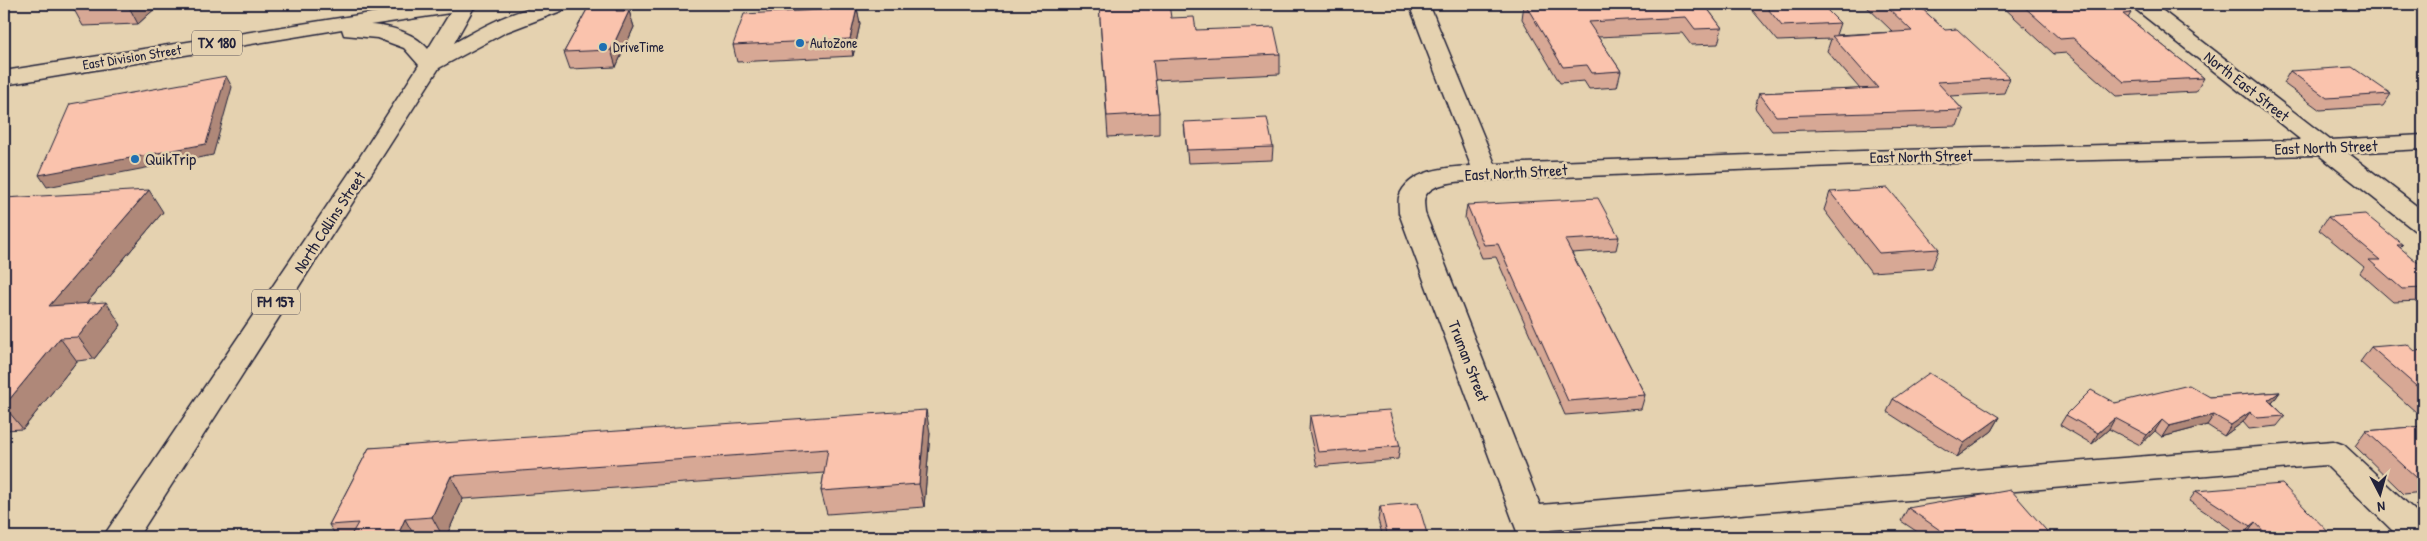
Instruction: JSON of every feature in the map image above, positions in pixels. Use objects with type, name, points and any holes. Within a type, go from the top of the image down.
[{"type":"street","points":[[299,29],[389,4]]},
{"type":"street","name":"East Division Street","points":[[4,78],[299,29],[467,4]]},
{"type":"street","name":"North Collins Street","points":[[120,537],[430,65],[467,4]]},
{"type":"street","points":[[299,29],[380,32],[412,43],[430,65],[498,27],[562,4]]},
{"type":"street","points":[[1419,4],[1486,172]]},
{"type":"street","name":"North East Street","points":[[2141,4],[2423,224]]},
{"type":"street","name":"East North Street","points":[[1421,186],[1444,176],[1486,172],[1862,158],[2327,148],[2423,142]]},
{"type":"street","name":"Truman Street","points":[[1421,186],[1412,197],[1412,213],[1532,528]]},
{"type":"street","points":[[1532,528],[2333,454],[2421,537]]},
{"type":"building","points":[[80,4],[133,4],[129,7],[73,9]]},
{"type":"building","points":[[590,4],[619,4],[616,11],[629,11],[611,50],[564,52]]},
{"type":"building","points":[[1099,4],[1169,4],[1171,18],[1194,17],[1196,30],[1274,27],[1280,54],[1153,60],[1159,113],[1107,116]]},
{"type":"building","points":[[1525,4],[1704,4],[1722,28],[1695,29],[1686,17],[1588,22],[1621,71],[1592,73],[1587,65],[1563,67]]},
{"type":"building","points":[[1764,4],[1821,4],[1840,23],[1782,26]]},
{"type":"building","points":[[1884,4],[1917,4],[1945,30],[1957,29],[2010,78],[1937,82],[1963,110],[1776,116],[1759,93],[1878,88],[1832,36],[1912,31]]},
{"type":"building","points":[[2021,4],[2119,4],[2131,13],[2123,14],[2204,78],[2124,82],[2073,38],[2060,39]]},
{"type":"building","points":[[857,8],[850,39],[733,45],[744,14]]},
{"type":"building","points":[[2352,67],[2391,94],[2327,98],[2290,71]]},
{"type":"building","points":[[226,76],[206,144],[39,175],[70,104]]},
{"type":"building","points":[[1267,118],[1273,147],[1187,150],[1184,122]]},
{"type":"building","points":[[1888,188],[1939,249],[1879,253],[1830,192]]},
{"type":"building","points":[[149,190],[49,306],[106,302],[78,337],[60,338],[4,406],[4,198]]},
{"type":"building","points":[[1598,198],[1619,237],[1565,240],[1645,395],[1568,401],[1498,244],[1484,245],[1467,205]]},
{"type":"building","points":[[2365,214],[2403,245],[2397,245],[2423,267],[2423,288],[2402,289],[2369,260],[2380,260],[2328,217]]},
{"type":"building","points":[[2407,344],[2415,351],[2423,350],[2423,392],[2371,347]]},
{"type":"building","points":[[1929,373],[2000,417],[1964,443],[1893,399]]},
{"type":"building","points":[[2189,385],[2210,397],[2280,392],[2268,400],[2285,416],[2257,418],[2250,412],[2231,425],[2214,415],[2169,426],[2162,420],[2147,435],[2115,418],[2098,433],[2066,415],[2091,390],[2115,403]]},
{"type":"building","points":[[926,410],[919,484],[821,491],[828,449],[451,476],[432,517],[405,519],[397,537],[350,537],[358,523],[329,525],[369,448]]},
{"type":"building","points":[[1389,410],[1400,446],[1318,452],[1310,416]]},
{"type":"building","points":[[2423,426],[2423,478],[2417,478],[2366,431]]},
{"type":"building","points":[[2282,484],[2333,537],[2269,537],[2255,522],[2250,526],[2196,491]]},
{"type":"building","points":[[2011,490],[2052,537],[1950,537],[1908,508]]},
{"type":"building","points":[[1418,503],[1428,537],[1388,537],[1380,506]]},
{"type":"place","name":"AutoZone","points":[[800,43]]},
{"type":"place","name":"DriveTime","points":[[603,47]]},
{"type":"place","name":"QuikTrip","points":[[135,159]]}]
